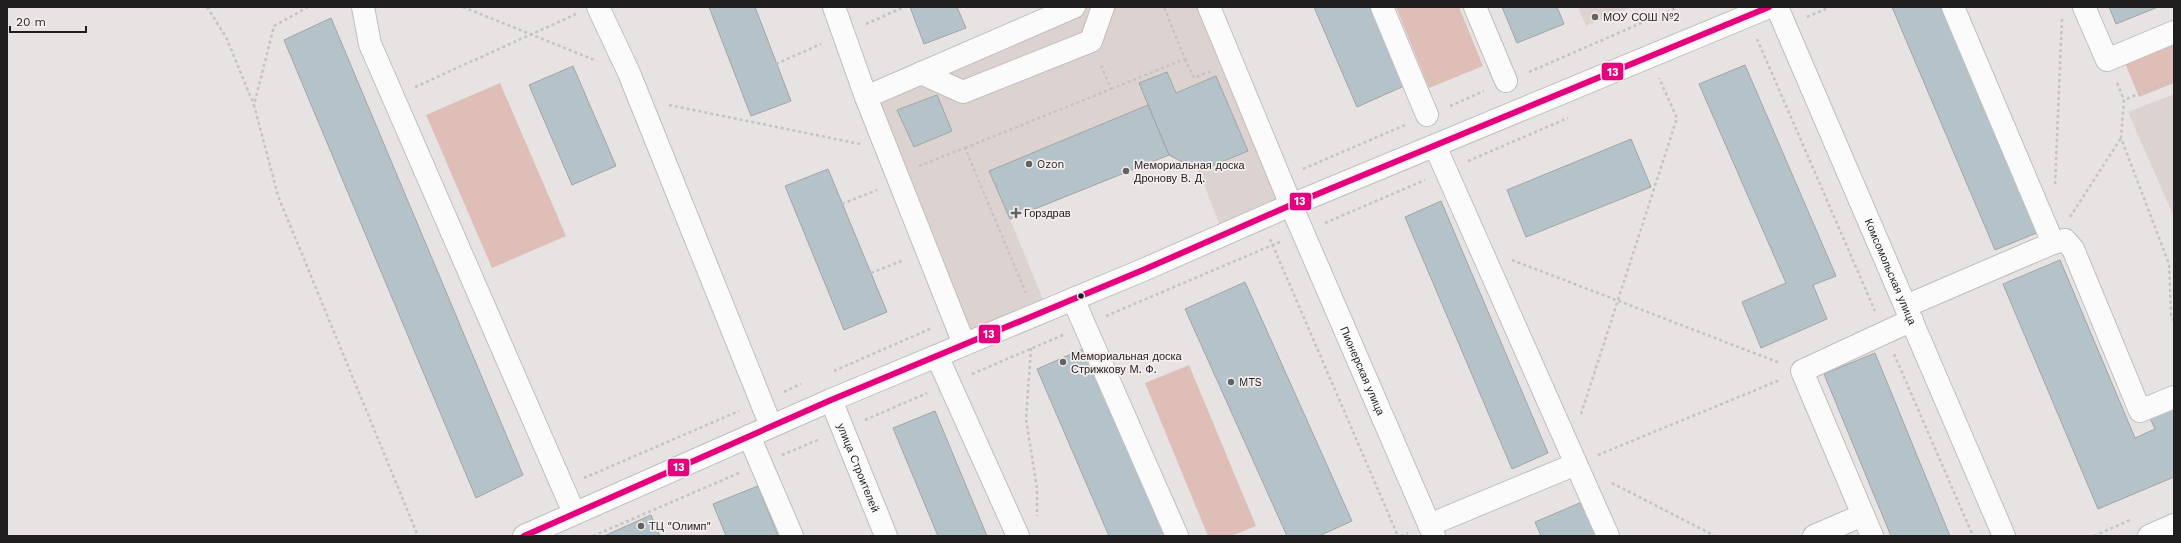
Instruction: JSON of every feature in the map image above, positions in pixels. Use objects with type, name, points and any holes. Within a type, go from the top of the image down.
[{"type":"street","points":[[363,7],[370,44],[574,513]]},
{"type":"street","points":[[834,7],[866,97],[964,344]]},
{"type":"street","points":[[866,97],[1074,7]]},
{"type":"street","points":[[921,73],[963,92],[1091,41],[1102,7]]},
{"type":"street","name":"Пионерская улица","points":[[1209,7],[1291,205],[1432,530]]},
{"type":"street","points":[[1382,7],[1427,115]]},
{"type":"street","points":[[1475,7],[1506,82]]},
{"type":"street","points":[[524,536],[554,530],[574,513],[831,400],[1073,299],[1291,205],[1769,7]]},
{"type":"street","points":[[1952,7],[2053,242]]},
{"type":"street","points":[[2084,7],[2107,60],[2174,32]]},
{"type":"street","points":[[588,10],[629,73],[771,426]]},
{"type":"street","name":"Комсомольская улица","points":[[1782,16],[2004,536]]},
{"type":"street","points":[[1435,146],[1608,536]]},
{"type":"street","points":[[1872,536],[1802,371],[1885,332],[1909,313],[2053,242],[2065,240],[2073,249],[2140,411],[2174,397]]},
{"type":"street","points":[[1073,299],[1177,536]]},
{"type":"street","points":[[937,356],[1018,536]]},
{"type":"street","name":"улица Строителей","points":[[831,400],[886,536]]},
{"type":"street","points":[[749,436],[792,536]]},
{"type":"street","points":[[1432,530],[1573,456]]},
{"type":"street","points":[[1814,536],[1863,515]]},
{"type":"street","points":[[2149,536],[2174,525]]},
{"type":"path","points":[[207,7],[226,37],[254,105],[278,196],[418,536]]},
{"type":"path","points":[[254,105],[274,26],[308,7]]},
{"type":"path","points":[[463,7],[629,73]]},
{"type":"path","points":[[842,204],[965,148],[1185,59],[1164,7]]},
{"type":"path","points":[[1280,179],[1678,7]]},
{"type":"path","points":[[1750,41],[1757,38],[1782,16],[1830,7]]},
{"type":"path","points":[[393,97],[588,10]]},
{"type":"path","points":[[2055,188],[2062,15]]},
{"type":"path","points":[[1747,16],[1973,536]]},
{"type":"path","points":[[1091,41],[1111,89]]},
{"type":"path","points":[[1573,456],[1618,300],[1677,118],[1648,57]]},
{"type":"path","points":[[1652,83],[1666,77]]},
{"type":"path","points":[[2174,79],[2124,100],[2121,138],[2169,264],[2171,315],[2174,322]]},
{"type":"path","points":[[639,99],[888,150]]},
{"type":"path","points":[[593,536],[1571,117]]},
{"type":"path","points":[[2053,242],[2121,138]]},
{"type":"path","points":[[965,148],[1035,315]]},
{"type":"path","points":[[1261,219],[1398,536]]},
{"type":"path","points":[[1480,248],[1802,371]]},
{"type":"path","points":[[871,273],[928,251]]},
{"type":"path","points":[[1031,348],[1026,419],[1038,488],[1036,522]]},
{"type":"path","points":[[1573,456],[1802,371]]},
{"type":"path","points":[[1611,482],[1715,536]]},
{"type":"shaded area","points":[[1047,7],[1200,7],[1279,201],[1220,226],[1199,171],[1169,155],[1010,219],[1043,299],[967,331],[869,84]]},
{"type":"shaded area","points":[[1396,7],[1459,7],[1483,66],[1429,88]]},
{"type":"shaded area","name":"МОУ СОШ №2","points":[[1578,7],[1631,7],[1586,26]]},
{"type":"shaded area","points":[[2174,42],[2174,83],[2139,97],[2125,63]]},
{"type":"shaded area","points":[[500,83],[566,236],[492,268],[426,115]]},
{"type":"shaded area","points":[[2174,94],[2174,217],[2128,112]]},
{"type":"shaded area","points":[[1189,365],[1256,526],[1231,536],[1208,536],[1145,383]]},
{"type":"building","points":[[709,7],[755,7],[791,101],[751,116]]},
{"type":"building","points":[[910,7],[957,7],[966,28],[924,44]]},
{"type":"building","points":[[1314,7],[1371,7],[1404,86],[1357,107]]},
{"type":"building","points":[[1502,7],[1557,7],[1564,24],[1517,43]]},
{"type":"building","points":[[1892,7],[1944,7],[2039,232],[1995,250]]},
{"type":"building","points":[[2109,7],[2158,7],[2116,24]]},
{"type":"building","points":[[331,18],[523,475],[476,498],[284,40]]},
{"type":"building","points":[[1745,65],[1836,276],[1813,285],[1827,319],[1761,348],[1742,302],[1786,283],[1699,84]]},
{"type":"building","points":[[573,66],[616,166],[572,185],[529,85]]},
{"type":"building","points":[[1167,72],[1176,93],[1216,76],[1248,151],[1199,171],[1169,155],[1139,83]]},
{"type":"building","points":[[937,95],[952,131],[914,147],[897,110]]},
{"type":"building","points":[[1148,105],[1169,155],[1010,219],[989,171]]},
{"type":"building","points":[[1631,139],[1651,187],[1526,237],[1507,190]]},
{"type":"building","points":[[828,169],[887,312],[844,330],[785,186]]},
{"type":"building","points":[[1441,201],[1548,453],[1512,469],[1405,217]]},
{"type":"building","points":[[2060,260],[2135,438],[2155,429],[2150,418],[2174,408],[2174,477],[2098,509],[2003,284]]},
{"type":"building","points":[[1245,282],[1352,521],[1319,536],[1287,536],[1185,309]]},
{"type":"building","points":[[1092,345],[1175,536],[1109,536],[1037,369]]},
{"type":"building","points":[[1875,353],[1950,536],[1891,536],[1824,374]]},
{"type":"building","points":[[935,411],[987,536],[938,536],[893,428]]},
{"type":"building","points":[[758,486],[778,536],[726,536],[713,504]]},
{"type":"building","points":[[1582,502],[1596,536],[1541,536],[1535,522]]},
{"type":"building","name":"ТЦ \"Олимп\"","points":[[651,515],[660,536],[604,536]]},
{"type":"transit line","name":"13","points":[[524,536],[831,400],[1143,270],[1291,205],[1769,7]]},
{"type":"place","name":"МОУ СОШ №2","points":[[1595,17]]},
{"type":"place","name":"Ozon","points":[[1029,164]]},
{"type":"place","name":"Мемориальная доска Дронову В. Д.","points":[[1126,171]]},
{"type":"place","name":"Горздрав","points":[[1016,213]]},
{"type":"place","name":"Мемориальная доска Стрижкову М. Ф.","points":[[1063,362]]},
{"type":"place","name":"MTS","points":[[1231,382]]},
{"type":"place","name":"ТЦ \"Олимп\"","points":[[641,526]]}]
